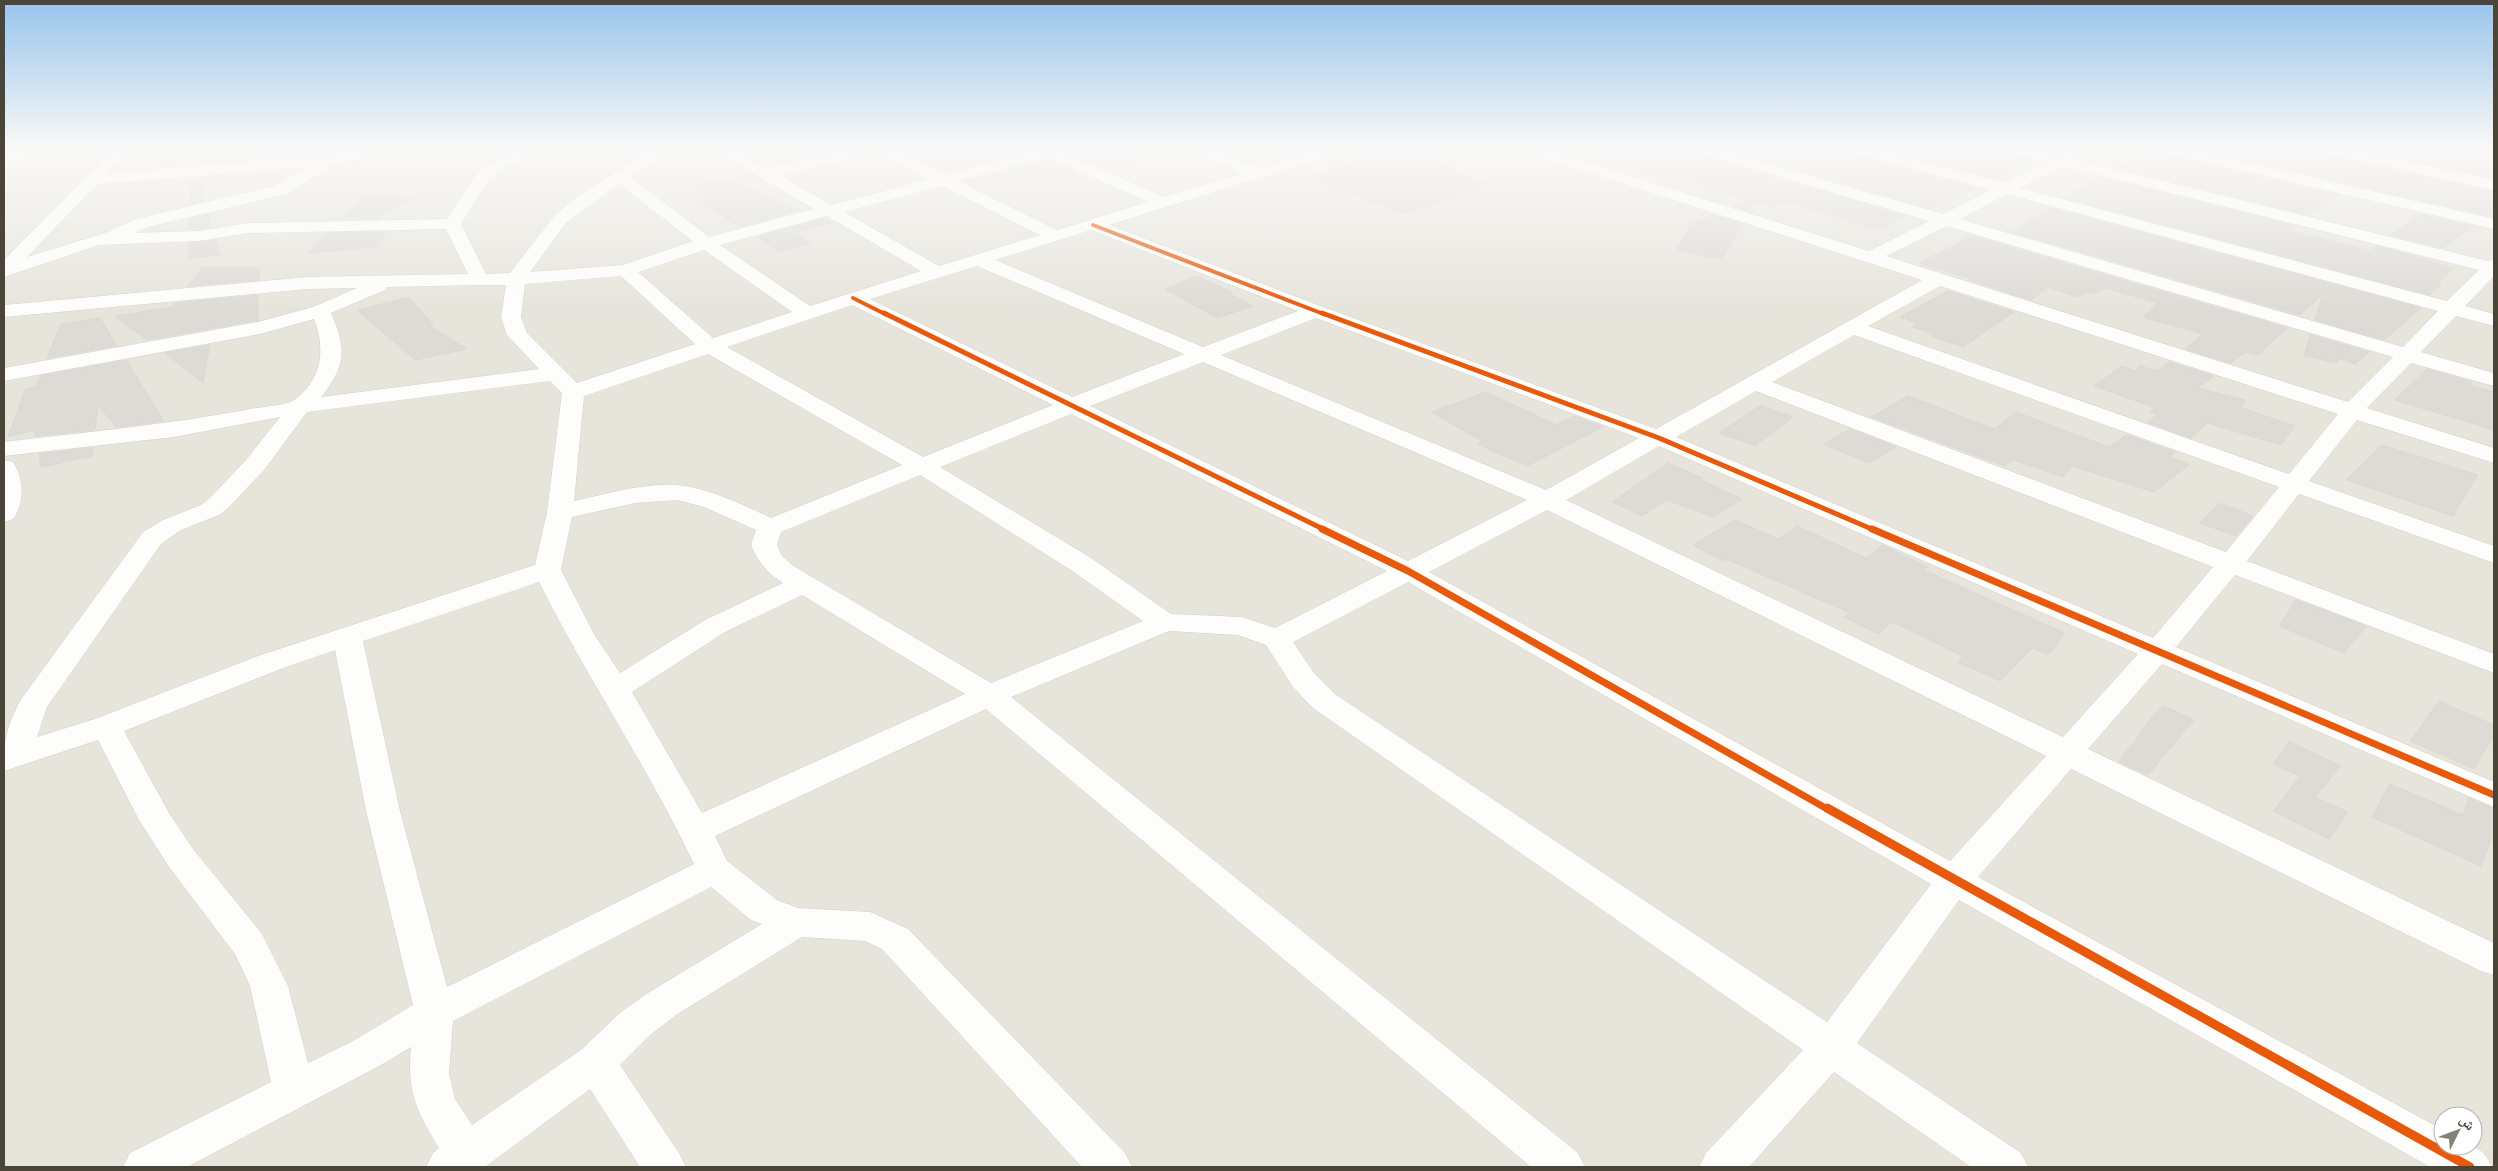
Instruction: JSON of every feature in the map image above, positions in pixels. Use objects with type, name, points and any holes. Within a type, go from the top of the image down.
[{"type":"street","points":[[4,271],[69,203]]},
{"type":"street","points":[[4,271],[99,240],[142,223],[234,203]]},
{"type":"street","points":[[452,224],[466,203]]},
{"type":"street","points":[[582,203],[555,225],[516,279],[511,318],[517,335],[563,383],[560,512],[547,570],[580,634],[615,689],[695,830],[714,870],[764,910],[796,922],[870,926],[895,939],[1110,1167]]},
{"type":"street","points":[[654,203],[808,314]]},
{"type":"street","points":[[818,203],[938,273]]},
{"type":"street","points":[[4,311],[306,283],[516,279],[625,270],[706,242],[858,203]]},
{"type":"street","points":[[990,203],[1056,236]]},
{"type":"street","points":[[4,514],[10,484],[4,456],[215,423],[300,406],[563,383],[710,347],[854,298],[981,261],[1160,203]]},
{"type":"street","points":[[1711,203],[1938,278],[2494,456]]},
{"type":"street","points":[[1888,203],[2494,380]]},
{"type":"street","points":[[1871,256],[1978,203]]},
{"type":"street","points":[[2061,203],[2494,320]]},
{"type":"street","points":[[2233,203],[2494,267]]},
{"type":"street","points":[[2402,203],[2494,224]]},
{"type":"street","points":[[99,240],[199,236],[248,228],[452,224]]},
{"type":"street","points":[[452,224],[480,280]]},
{"type":"street","points":[[1093,225],[1316,311],[1659,438],[2494,795]]},
{"type":"street","points":[[981,261],[1204,353],[1547,500],[2494,960]]},
{"type":"street","points":[[1721,1167],[1830,1049],[1954,880],[2158,650],[2295,485],[2352,411],[2494,267]]},
{"type":"street","points":[[625,270],[710,347],[920,465],[1081,564],[1140,607],[1165,622]]},
{"type":"street","points":[[1278,639],[1547,500],[1938,278]]},
{"type":"street","points":[[4,374],[260,328],[320,311],[393,280]]},
{"type":"street","points":[[854,298],[1408,571],[1954,880],[2470,1167]]},
{"type":"street","points":[[10,758],[33,705],[152,538],[172,525],[210,510],[219,503],[255,465],[300,406],[319,388],[334,351],[332,334],[320,311]]},
{"type":"street","points":[[560,512],[649,494],[676,493],[698,497],[770,527],[920,465],[1316,311]]},
{"type":"street","points":[[1851,327],[2494,555]]},
{"type":"street","points":[[1755,383],[2232,562],[2494,664]]},
{"type":"street","points":[[770,527],[764,545],[770,559],[782,570],[990,695],[1562,1167]]},
{"type":"street","points":[[10,758],[106,726],[251,670],[347,636],[547,570]]},
{"type":"street","points":[[615,689],[715,626],[803,584]]},
{"type":"street","points":[[695,830],[990,695],[1165,622],[1242,626],[1278,639],[1295,671],[1324,701],[1830,1049],[2006,1167]]},
{"type":"street","points":[[347,636],[383,811],[434,1012],[429,1073],[435,1104],[459,1163],[595,1062],[635,1024],[662,1004],[796,922]]},
{"type":"street","points":[[106,726],[156,820],[181,858],[249,945],[269,986],[294,1090]]},
{"type":"street","points":[[145,1167],[367,1053],[434,1012],[714,870]]},
{"type":"street","points":[[595,1062],[664,1167]]},
{"type":"shaded area","points":[[4,203],[2494,203],[2494,1167],[4,1167]]},
{"type":"building","points":[[357,203],[405,203],[378,218],[341,219]]},
{"type":"building","points":[[702,203],[782,203],[801,210],[740,227]]},
{"type":"building","points":[[1375,203],[1436,203],[1406,214]]},
{"type":"building","points":[[1741,203],[1753,203],[1749,211],[1733,206]]},
{"type":"building","points":[[1759,203],[1782,203],[1773,207]]},
{"type":"building","points":[[1791,203],[1861,203],[1906,216],[1876,229]]},
{"type":"building","points":[[1910,203],[1945,203],[1932,209]]},
{"type":"building","points":[[2082,203],[2202,203],[2292,225],[2290,226],[2293,227],[2289,231],[2371,251],[2377,246],[2454,268],[2438,283],[2441,284],[2430,295]]},
{"type":"building","points":[[2258,203],[2327,203],[2308,215]]},
{"type":"building","points":[[2431,203],[2494,203],[2494,217]]},
{"type":"building","points":[[2051,208],[2421,308],[2384,340],[2315,320],[2323,294],[2300,315],[2013,232]]},
{"type":"building","points":[[209,214],[212,227],[189,229],[190,219]]},
{"type":"building","points":[[2420,214],[2472,226],[2443,248],[2391,235]]},
{"type":"building","points":[[1713,215],[1743,224],[1721,259],[1677,250],[1691,224]]},
{"type":"building","points":[[822,219],[831,223],[795,232],[811,243],[780,252],[757,237]]},
{"type":"building","points":[[386,232],[376,247],[308,253],[327,233]]},
{"type":"building","points":[[1972,236],[2287,328],[2258,355],[2245,352],[2231,363],[2185,349],[2203,334],[2143,317],[2158,303],[2105,288],[2094,294],[2087,292],[2077,297],[2048,287],[2031,300],[1970,280],[1973,279],[1919,263]]},
{"type":"building","points":[[216,240],[220,255],[189,258],[189,243]]},
{"type":"building","points":[[203,267],[259,268],[259,280],[188,286]]},
{"type":"building","points":[[1197,276],[1232,292],[1228,293],[1253,306],[1217,318],[1165,289]]},
{"type":"building","points":[[1948,291],[2014,312],[1963,347],[1931,336],[1935,334],[1912,327],[1917,323],[1900,317]]},
{"type":"building","points":[[258,295],[258,320],[147,340],[115,316],[172,307],[175,303]]},
{"type":"building","points":[[409,297],[433,325],[429,326],[467,349],[415,360],[357,310]]},
{"type":"building","points":[[100,318],[117,346],[47,358],[61,324]]},
{"type":"building","points":[[2310,335],[2369,352],[2355,364],[2340,359],[2336,363],[2304,356]]},
{"type":"building","points":[[210,345],[203,383],[165,353]]},
{"type":"building","points":[[126,360],[164,421],[116,427],[98,405],[95,430],[35,436],[34,430],[8,437],[25,390],[36,387],[41,376]]},
{"type":"building","points":[[2169,362],[2214,376],[2198,388],[2245,400],[2242,408],[2295,426],[2281,445],[2207,423],[2191,438],[2147,422],[2158,415],[2149,412],[2156,408],[2094,386],[2122,366],[2135,371],[2140,366],[2157,371]]},
{"type":"building","points":[[2427,369],[2472,382],[2469,385],[2494,392],[2494,430],[2395,400]]},
{"type":"building","points":[[1486,392],[1557,425],[1574,416],[1603,427],[1527,466],[1477,444],[1482,441],[1431,412]]},
{"type":"building","points":[[1908,396],[1995,429],[2016,412],[2109,447],[2127,435],[2175,452],[2169,457],[2190,464],[2154,492],[2072,466],[2063,477],[2013,460],[2005,466],[1871,417]]},
{"type":"building","points":[[1761,405],[1793,417],[1755,446],[1719,433]]},
{"type":"building","points":[[1850,429],[1896,447],[1869,463],[1823,444]]},
{"type":"building","points":[[2382,445],[2478,475],[2453,516],[2346,480]]},
{"type":"building","points":[[93,448],[92,456],[41,467],[39,454]]},
{"type":"building","points":[[1668,463],[1703,478],[1701,480],[1742,499],[1712,517],[1667,500],[1642,516],[1612,502]]},
{"type":"building","points":[[2220,503],[2253,516],[2236,536],[2200,523]]},
{"type":"building","points":[[1735,520],[1779,539],[1797,526],[1866,558],[1883,545],[1928,567],[1924,570],[2065,633],[2048,655],[2032,648],[2000,681],[1958,662],[1963,656],[1892,622],[1878,634],[1844,617],[1850,613],[1726,559],[1723,561],[1693,545]]},
{"type":"building","points":[[2296,600],[2366,627],[2344,653],[2279,626]]},
{"type":"building","points":[[2439,701],[2494,725],[2494,736],[2474,769],[2410,741]]},
{"type":"building","points":[[2164,706],[2194,720],[2148,775],[2118,761],[2151,718]]},
{"type":"building","points":[[2289,741],[2341,766],[2315,797],[2348,812],[2329,839],[2273,811],[2300,776],[2273,764]]},
{"type":"building","points":[[2390,784],[2463,815],[2469,798],[2494,809],[2494,831],[2481,866],[2372,817]]},
{"type":"cycle path","points":[[1093,225],[1316,311],[1659,438],[2494,795]]},
{"type":"cycle path","points":[[853,298],[1408,571],[1954,880],[2470,1167]]}]
